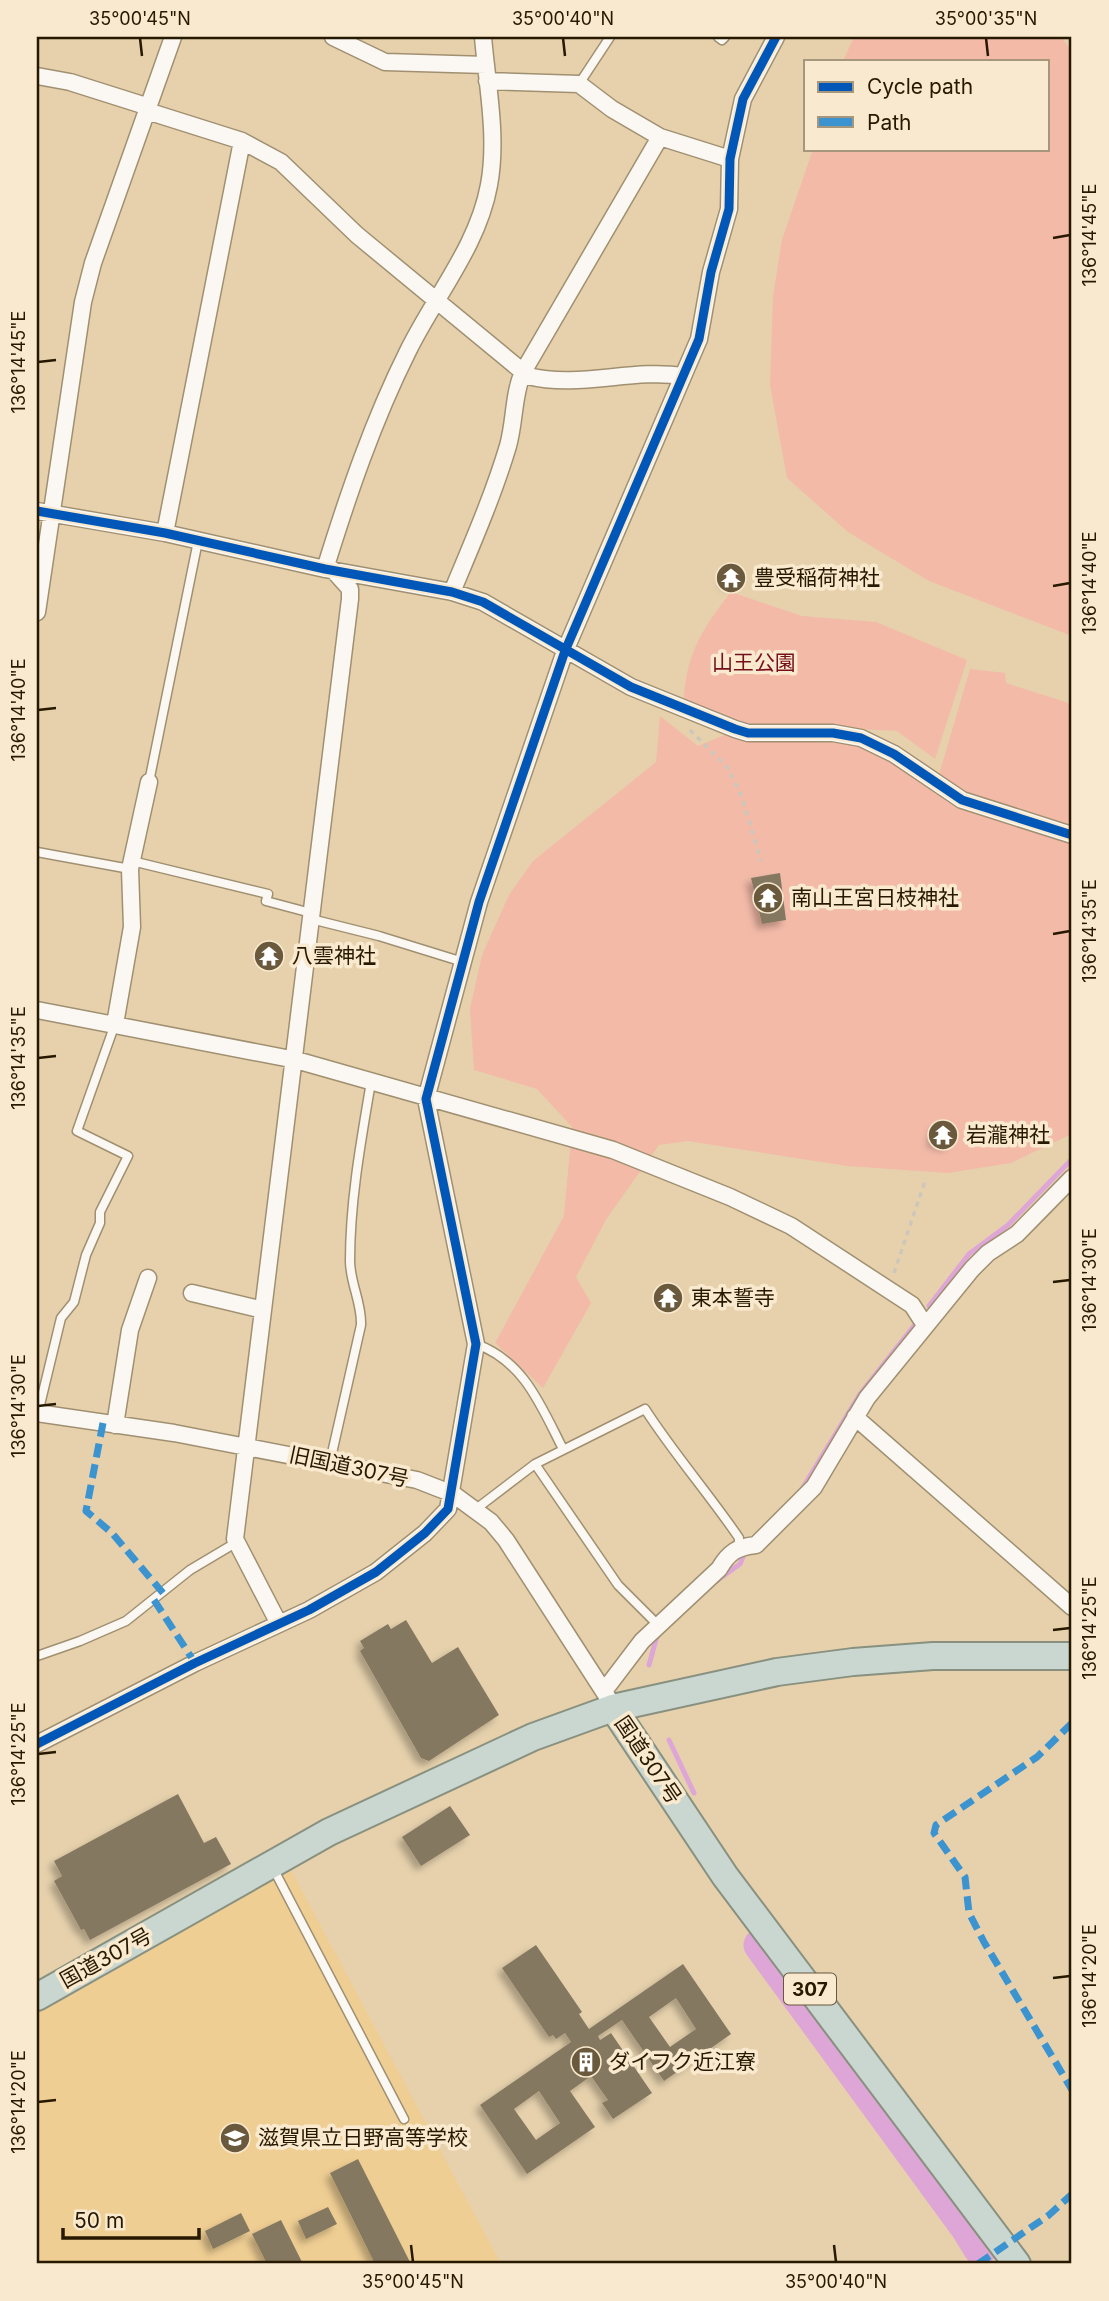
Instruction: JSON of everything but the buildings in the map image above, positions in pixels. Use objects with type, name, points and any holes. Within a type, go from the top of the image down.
[{"type":"highway","points":[[608,1699],[853,1662],[933,1656],[1072,1656]]},
{"type":"highway","name":"国道307号","points":[[37,1997],[271,1865],[406,1794],[533,1737],[608,1699],[725,1876],[1017,2264]]},
{"type":"street","points":[[37,612],[54,514],[83,302],[93,262],[173,37]]},
{"type":"street","points":[[333,37],[385,62],[579,84],[612,109],[660,137],[730,159]]},
{"type":"street","points":[[329,570],[365,448],[391,385],[435,300],[473,237],[485,202],[492,166],[483,37]]},
{"type":"street","points":[[37,1744],[195,1663],[279,1624],[376,1572],[425,1533],[448,1509],[453,1494],[476,1344],[426,1099],[479,902],[565,651],[699,339],[711,272],[729,209],[730,159],[743,99],[775,37]]},
{"type":"street","points":[[37,76],[70,82],[242,141],[281,162],[357,235],[523,372],[558,381],[665,373],[683,376]]},
{"type":"street","points":[[452,592],[501,468],[514,422],[517,387],[523,372],[660,137]]},
{"type":"street","points":[[166,533],[242,141]]},
{"type":"street","points":[[37,512],[166,533],[329,570],[452,592],[483,602],[631,687],[735,729],[748,733],[833,733],[861,738],[894,754],[962,800],[1072,835]]},
{"type":"street","points":[[279,1624],[237,1542],[246,1446],[296,1060],[311,916],[351,598],[350,589],[329,570]]},
{"type":"street","points":[[115,1024],[132,927],[131,865],[149,782]]},
{"type":"street","points":[[37,1010],[296,1060],[426,1099],[565,1136],[642,1161],[791,1226],[889,1288],[912,1305],[925,1325]]},
{"type":"street","points":[[608,1699],[658,1625],[744,1546],[756,1545],[814,1487],[867,1398],[980,1261],[1017,1234],[1072,1178]]},
{"type":"street","points":[[115,1424],[130,1330],[148,1278]]},
{"type":"street","points":[[192,1293],[263,1310]]},
{"type":"street","name":"旧国道307号","points":[[37,1413],[330,1462],[417,1480],[453,1494],[476,1509],[506,1540],[608,1699]]},
{"type":"street","points":[[855,1417],[1072,1607]]},
{"type":"lane","points":[[579,84],[610,37]]},
{"type":"lane","points":[[718,37],[722,40],[724,37]]},
{"type":"lane","points":[[149,782],[198,541]]},
{"type":"lane","points":[[37,852],[131,865],[268,894],[266,901],[463,962]]},
{"type":"lane","points":[[37,1413],[61,1318],[74,1302],[86,1255],[100,1223],[100,1212],[128,1156],[76,1131],[115,1024]]},
{"type":"lane","points":[[330,1462],[361,1325],[362,1311],[352,1284],[350,1261],[355,1183],[370,1082]]},
{"type":"lane","points":[[476,1344],[496,1354],[524,1377],[563,1448]]},
{"type":"lane","points":[[476,1509],[535,1464],[645,1409],[674,1453],[700,1481],[744,1546]]},
{"type":"lane","points":[[535,1464],[618,1585],[658,1625]]},
{"type":"lane","points":[[37,1656],[126,1621],[190,1570],[237,1542]]},
{"type":"lane","points":[[271,1865],[404,2119]]},
{"type":"path","points":[[682,722],[727,767],[741,795],[761,861]]},
{"type":"path","points":[[889,1288],[926,1178]]},
{"type":"shaded area","name":"滋賀県立日野高等学校","points":[[291,1870],[501,2264],[37,2264],[37,2012]]},
{"type":"green space","points":[[854,37],[1061,37],[1072,51],[1072,636],[929,581],[848,532],[787,478],[770,385],[773,296],[782,240],[813,150],[1050,150],[1050,60],[843,60]]},
{"type":"green space","name":"山王公園","points":[[731,592],[802,616],[876,622],[967,660],[935,759],[897,731],[735,723],[684,698],[688,668],[698,641]]},
{"type":"green space","points":[[970,669],[1005,673],[1006,683],[1072,704],[1072,829],[965,795],[939,775]]},
{"type":"green space","points":[[660,716],[698,746],[729,733],[752,740],[845,743],[880,752],[967,810],[1072,842],[1072,1134],[1011,1163],[948,1173],[847,1166],[688,1141],[659,1145],[607,1218],[576,1277],[591,1303],[543,1388],[495,1343],[564,1216],[572,1127],[537,1089],[474,1070],[470,1009],[482,955],[509,895],[533,861],[656,762]]},
{"type":"waterway","points":[[929,1306],[969,1254],[1008,1225],[1072,1159]]},
{"type":"waterway","points":[[802,1489],[860,1394],[917,1322]]},
{"type":"waterway","points":[[715,1582],[740,1564],[746,1550]]},
{"type":"waterway","points":[[649,1665],[657,1636]]},
{"type":"waterway","points":[[669,1740],[694,1793]]},
{"type":"waterway","points":[[760,1945],[980,2249],[983,2246]]},
{"type":"marked path","points":[[103,1423],[86,1511],[112,1533],[163,1593]]},
{"type":"marked path","points":[[154,1600],[195,1663]]},
{"type":"marked path","points":[[1072,1723],[1037,1757],[936,1825],[934,1833],[965,1877],[969,1913],[984,1942],[1072,2090]]},
{"type":"marked path","points":[[978,2264],[1049,2215],[1072,2194]]},
{"type":"cycle path","points":[[37,1744],[195,1663],[309,1610],[376,1572],[425,1533],[448,1509],[476,1344],[426,1099],[479,902],[565,651],[699,339],[711,272],[729,209],[730,159],[743,99],[776,37]]},
{"type":"cycle path","points":[[37,511],[165,533],[325,569],[452,592],[483,602],[631,687],[735,729],[748,733],[833,733],[861,738],[894,754],[962,800],[1072,835]]},
{"type":"place","name":"豊受稲荷神社","points":[[731,578]]},
{"type":"place","name":"南山王宮日枝神社","points":[[768,898]]},
{"type":"place","name":"八雲神社","points":[[269,956]]},
{"type":"place","name":"岩瀧神社","points":[[943,1135]]},
{"type":"place","name":"東本誓寺","points":[[668,1298]]},
{"type":"place","name":"ダイフク近江寮","points":[[586,2062]]},
{"type":"place","name":"滋賀県立日野高等学校","points":[[235,2138]]}]
